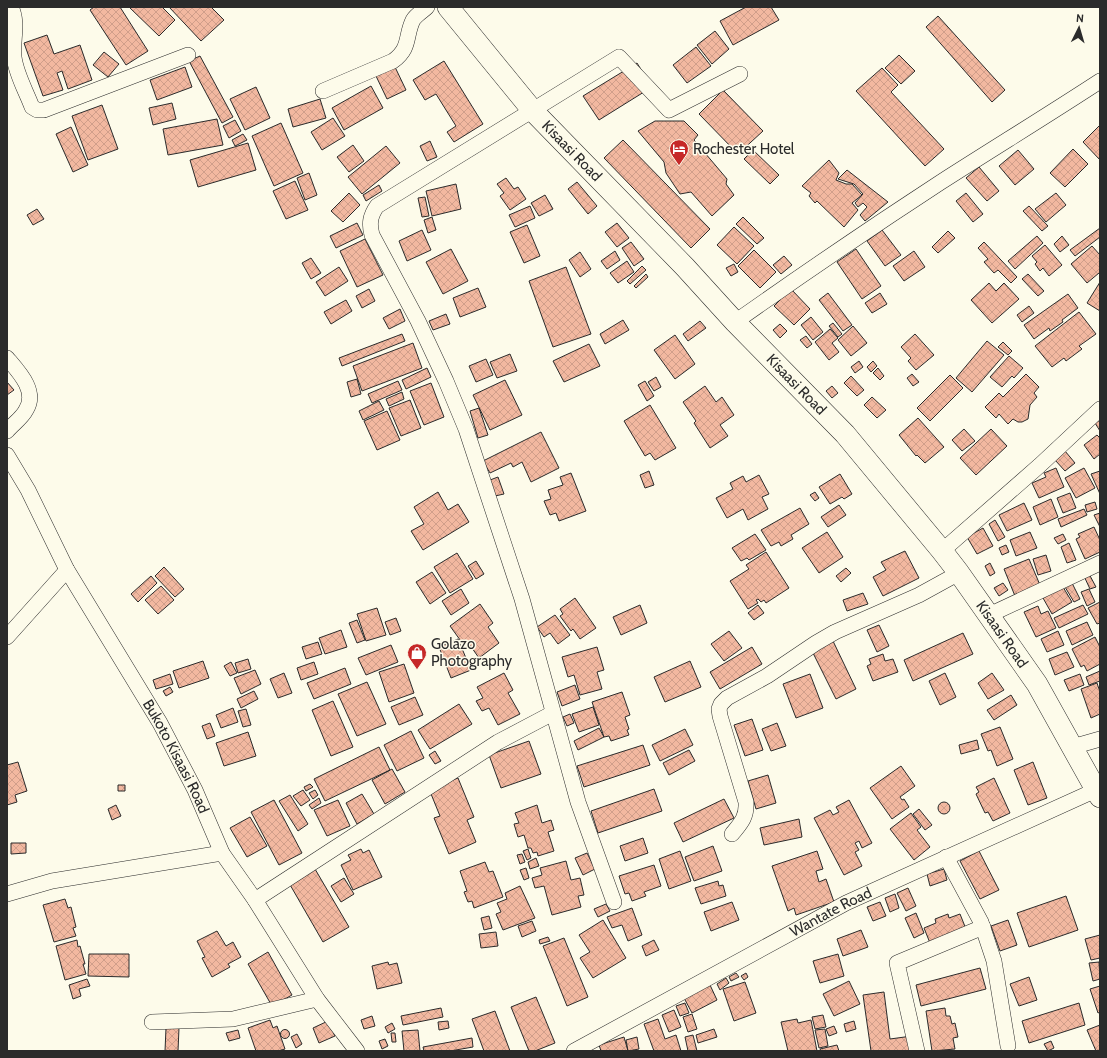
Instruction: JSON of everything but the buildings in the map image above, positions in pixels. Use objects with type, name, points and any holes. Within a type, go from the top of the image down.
[{"type":"main road","name":"Kisaasi Road","points":[[448,7],[533,111],[686,267],[735,322],[845,434],[942,550],[1037,684],[1098,794]]},
{"type":"street","points":[[12,7],[16,25],[14,57],[17,69],[32,107],[37,110],[44,110],[188,54]]},
{"type":"street","points":[[323,91],[393,61],[399,57],[407,44],[414,19],[427,7]]},
{"type":"street","points":[[614,902],[578,802],[522,599],[466,429],[421,328],[372,235],[370,227],[372,213],[377,206],[619,57],[669,110],[740,74]]},
{"type":"street","points":[[735,322],[941,182],[1100,81]]},
{"type":"street","points":[[7,358],[24,380],[28,389],[29,400],[27,410],[7,431]]},
{"type":"street","points":[[942,550],[1044,461],[1100,409]]},
{"type":"street","name":"Bukoto Kisaasi Road","points":[[7,455],[28,490],[67,570],[160,722],[196,790],[222,853],[255,900],[317,999],[357,1051]]},
{"type":"street","points":[[989,615],[1100,562]]},
{"type":"street","points":[[7,637],[67,570]]},
{"type":"street","points":[[732,834],[743,820],[746,811],[746,802],[720,716],[719,709],[721,704],[727,698],[767,676],[835,632],[913,598],[959,573]]},
{"type":"street","points":[[255,900],[498,742],[553,714]]},
{"type":"street","points":[[1072,747],[1100,738]]},
{"type":"street","name":"Wantate Road","points":[[574,1051],[846,903],[946,857],[1098,794]]},
{"type":"street","points":[[7,894],[52,881],[175,862],[222,853]]},
{"type":"street","points":[[946,857],[982,927],[994,961],[1008,1046]]},
{"type":"street","points":[[917,1051],[897,963],[982,927]]},
{"type":"street","points":[[152,1022],[233,1019],[317,999]]},
{"type":"place","name":"Rochester Hotel","points":[[679,166]]},
{"type":"place","name":"Golazo Photography","points":[[417,670]]}]
